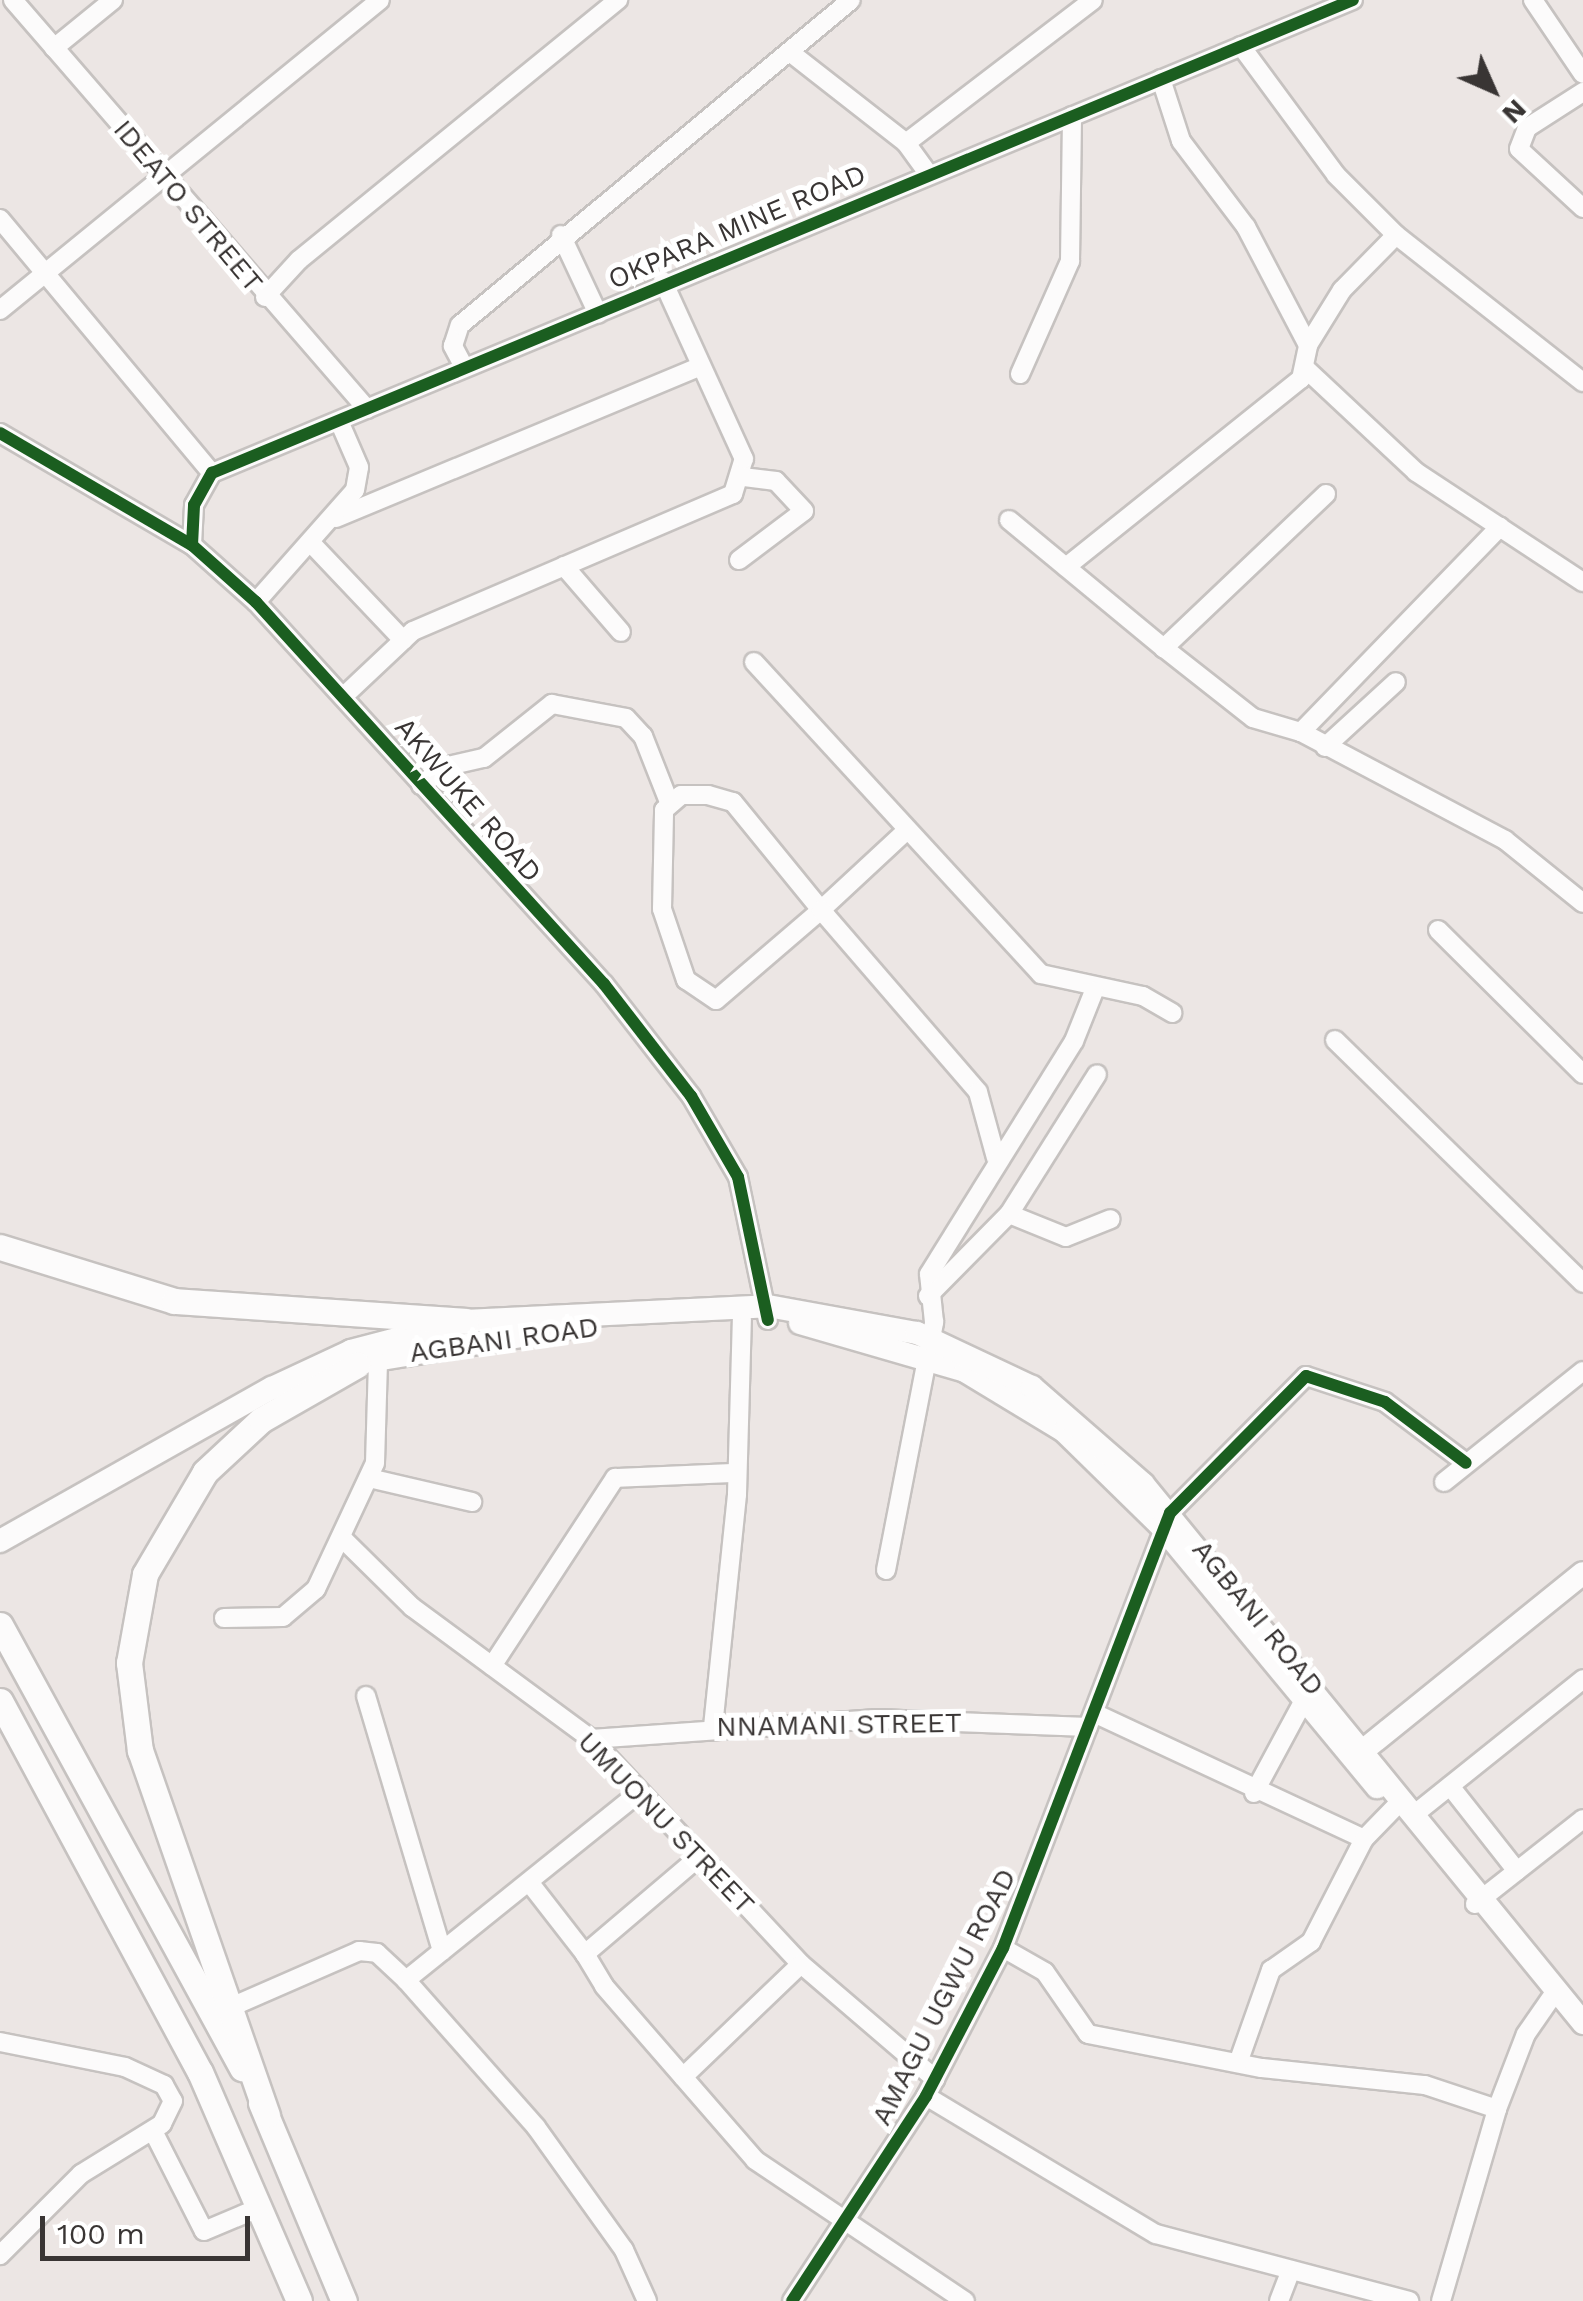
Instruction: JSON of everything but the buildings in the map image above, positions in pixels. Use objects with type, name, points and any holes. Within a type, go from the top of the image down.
[{"type":"highway","points":[[0,1247],[174,1300],[465,1322]]},
{"type":"highway","points":[[344,2301],[267,2114],[140,1752],[129,1663],[135,1613],[161,1536],[221,1454],[367,1362]]},
{"type":"highway","points":[[0,1624],[267,2114]]},
{"type":"highway","points":[[0,1702],[200,2072],[299,2301]]},
{"type":"main road","name":"AGBANI ROAD","points":[[320,1365],[367,1362],[481,1337],[768,1313]]},
{"type":"main road","name":"AGBANI ROAD","points":[[0,1541],[320,1365],[465,1322],[768,1313],[929,1347],[1057,1405],[1166,1519],[1583,2023]]},
{"type":"main road","name":"AGBANI ROAD","points":[[1166,1519],[1304,1700],[1358,1753]]},
{"type":"main road","points":[[1358,1753],[1583,1573]]},
{"type":"main road","name":"AGBANI ROAD","points":[[1480,1901],[1583,2040]]},
{"type":"street","name":"IDEATO STREET","points":[[13,0],[266,297],[367,409]]},
{"type":"street","points":[[54,48],[114,0]]},
{"type":"street","points":[[0,310],[380,0]]},
{"type":"street","points":[[266,297],[299,260],[618,0]]},
{"type":"street","points":[[464,367],[453,346],[460,325],[561,235],[792,52],[851,0]]},
{"type":"street","points":[[906,143],[1093,0]]},
{"type":"street","name":"OKPARA MINE ROAD","points":[[212,473],[598,314],[663,282],[1353,0]]},
{"type":"street","points":[[1533,0],[1583,74]]},
{"type":"street","points":[[1241,46],[1336,175],[1396,235],[1583,382]]},
{"type":"street","points":[[792,52],[906,143],[928,173]]},
{"type":"street","points":[[1162,79],[1181,141],[1246,227],[1308,344]]},
{"type":"street","points":[[1583,92],[1527,128],[1519,149],[1583,208]]},
{"type":"street","points":[[1020,374],[1070,260],[1072,116]]},
{"type":"street","points":[[0,219],[212,473],[194,505],[192,545]]},
{"type":"street","points":[[561,235],[598,314]]},
{"type":"street","points":[[1066,567],[1179,484],[1305,368],[1308,344],[1342,290],[1396,235]]},
{"type":"street","points":[[345,695],[403,640],[733,494],[742,477],[744,459],[663,282]]},
{"type":"street","points":[[336,518],[702,366]]},
{"type":"street","points":[[1305,368],[1384,446],[1583,582]]},
{"type":"street","points":[[256,602],[336,518],[359,476],[339,422]]},
{"type":"street","name":"AKWUKE ROAD","points":[[0,433],[192,545],[256,602],[345,695],[421,786],[604,984],[691,1096],[738,1177],[768,1313]]},
{"type":"street","points":[[739,560],[804,510],[776,481],[742,477]]},
{"type":"street","points":[[1164,648],[1326,494]]},
{"type":"street","points":[[1009,520],[1253,718],[1301,732],[1520,850],[1583,903]]},
{"type":"street","points":[[1301,732],[1500,527]]},
{"type":"street","points":[[311,543],[403,640]]},
{"type":"street","points":[[564,566],[622,632]]},
{"type":"street","points":[[754,662],[1041,974],[1094,991],[1143,996],[1173,1013]]},
{"type":"street","points":[[1324,746],[1396,682]]},
{"type":"street","points":[[421,786],[448,766],[484,758],[552,704],[626,718],[643,736],[668,802],[662,909],[686,980],[707,996],[720,997],[906,831]]},
{"type":"street","points":[[668,802],[700,794],[733,802],[978,1092],[996,1158]]},
{"type":"street","points":[[1438,930],[1583,1074]]},
{"type":"street","points":[[886,1570],[929,1347],[928,1296],[934,1262],[996,1158],[1074,1041],[1094,991]]},
{"type":"street","points":[[1335,1040],[1583,1283]]},
{"type":"street","points":[[928,1296],[1009,1214],[1097,1074]]},
{"type":"street","points":[[1009,1214],[1066,1237],[1111,1218]]},
{"type":"street","points":[[713,1726],[735,1472],[742,1318]]},
{"type":"street","points":[[224,1618],[257,1624],[298,1608],[343,1539],[370,1478],[382,1412],[367,1362]]},
{"type":"street","points":[[1444,1482],[1583,1371]]},
{"type":"street","points":[[1166,1519],[1306,1376],[1385,1402],[1466,1463]]},
{"type":"street","points":[[492,1666],[615,1478],[735,1472]]},
{"type":"street","points":[[370,1478],[472,1502]]},
{"type":"street","name":"AMAGU UGWU ROAD","points":[[799,2299],[930,2087],[1002,1948],[1166,1519]]},
{"type":"street","name":"UMUONU STREET","points":[[343,1539],[412,1607],[591,1739],[636,1795],[800,1964],[930,2087],[1134,2225],[1409,2301]]},
{"type":"street","points":[[1238,2063],[1272,1970],[1312,1942],[1364,1839],[1450,1786],[1583,1679]]},
{"type":"street","points":[[366,1696],[442,1951]]},
{"type":"street","points":[[1254,1792],[1304,1700]]},
{"type":"street","name":"NNAMANI STREET","points":[[591,1739],[713,1726],[877,1719],[1091,1720]]},
{"type":"street","points":[[1091,1720],[1364,1839]]},
{"type":"street","points":[[1450,1786],[1517,1871]]},
{"type":"street","points":[[406,1980],[636,1795]]},
{"type":"street","points":[[1480,1901],[1583,1819]]},
{"type":"street","points":[[585,1954],[699,1857]]},
{"type":"street","points":[[529,1882],[683,2077],[755,2160],[828,2215],[849,2216],[965,2301]]},
{"type":"street","points":[[1002,1948],[1045,1972],[1088,2034],[1238,2063],[1425,2085],[1497,2109]]},
{"type":"street","points":[[231,2006],[359,1952],[377,1953],[406,1980],[536,2128],[624,2250],[647,2301]]},
{"type":"street","points":[[683,2077],[800,1964]]},
{"type":"street","points":[[1441,2301],[1497,2109],[1526,2034],[1551,1998]]},
{"type":"street","points":[[0,2042],[126,2066],[172,2092]]},
{"type":"street","points":[[172,2092],[200,2072]]},
{"type":"street","points":[[0,2256],[81,2174],[154,2131],[172,2108],[172,2092]]},
{"type":"street","points":[[154,2131],[204,2231],[261,2207]]},
{"type":"street","points":[[1279,2301],[1291,2270]]},
{"type":"cycle path","points":[[192,545],[194,505],[212,473],[1353,0]]},
{"type":"cycle path","points":[[0,433],[192,545],[256,602],[604,984],[691,1096],[738,1177],[768,1320]]},
{"type":"cycle path","points":[[792,2301],[926,2096],[1003,1948],[1170,1513],[1306,1376],[1385,1402],[1466,1463]]}]
